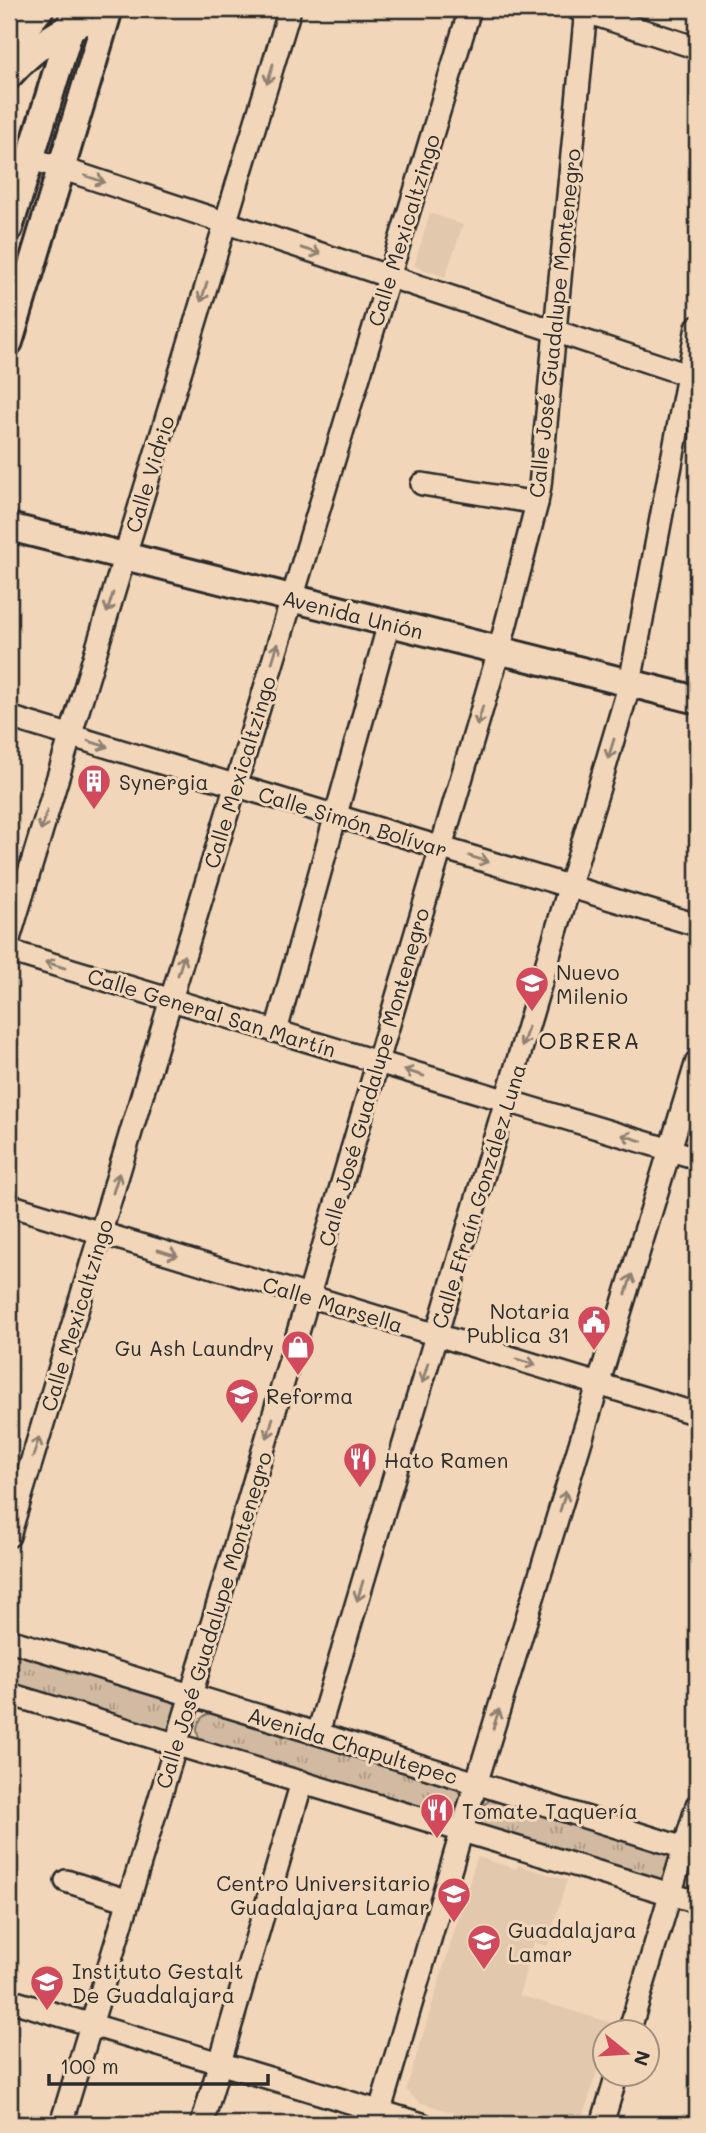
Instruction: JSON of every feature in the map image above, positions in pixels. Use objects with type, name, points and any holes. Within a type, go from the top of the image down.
[{"type":"main road","points":[[9,48],[40,9]]},
{"type":"main road","points":[[9,75],[29,54],[74,18],[108,10],[9,342]]},
{"type":"main road","points":[[9,228],[74,18]]},
{"type":"main road","name":"Avenida Unión","points":[[9,527],[697,700]]},
{"type":"street","name":"Calle Vidrio","points":[[9,939],[290,9]]},
{"type":"street","name":"Calle Mexicaltzingo","points":[[9,1536],[470,9]]},
{"type":"street","points":[[583,10],[697,48]]},
{"type":"street","name":"Calle José Guadalupe Montenegro","points":[[61,2124],[191,1695],[499,651],[537,503],[583,10]]},
{"type":"street","points":[[30,158],[693,377]]},
{"type":"street","name":"Calle Efraín González Luna","points":[[318,1733],[630,683],[693,377],[697,327]]},
{"type":"street","points":[[422,484],[537,503]]},
{"type":"street","points":[[276,1031],[389,623]]},
{"type":"street","name":"Calle Simón Bolívar","points":[[9,717],[697,925]]},
{"type":"street","name":"Calle General San Martín","points":[[9,951],[697,1158]]},
{"type":"street","points":[[378,2118],[462,1830],[697,1061]]},
{"type":"street","name":"Calle Marsella","points":[[9,1205],[697,1414]]},
{"type":"street","name":"Avenida Chapultepec","points":[[9,1640],[691,1850]]},
{"type":"street","points":[[9,1694],[697,1902]]},
{"type":"street","points":[[202,2124],[302,1782]]},
{"type":"street","points":[[633,2018],[670,1893],[691,1850],[697,1805]]},
{"type":"street","points":[[66,1881],[129,1901]]},
{"type":"street","points":[[9,2000],[219,2063],[378,2118],[422,2124]]},
{"type":"street","points":[[602,2124],[613,2088]]},
{"type":"shaded area","points":[[430,213],[463,225],[445,277],[414,266]]},
{"type":"shaded area","name":"Guadalajara Lamar","points":[[477,1857],[516,1869],[518,1865],[567,1880],[547,1946],[534,1942],[519,1995],[595,2018],[590,2018],[592,2088],[581,2124],[490,2124],[419,2102],[406,2090]]},
{"type":"green space","points":[[9,1649],[173,1699],[179,1708],[172,1728],[162,1732],[9,1685],[12,1666]]},
{"type":"green space","points":[[214,1712],[455,1786],[461,1795],[458,1810],[444,1818],[200,1741],[197,1726],[204,1716]]},
{"type":"green space","points":[[491,1799],[670,1854],[673,1859],[667,1878],[658,1882],[484,1828],[481,1812]]},
{"type":"place","name":"Synergia","points":[[94,811]]},
{"type":"place","name":"Nuevo Milenio","points":[[532,1013]]},
{"type":"place","name":"Notaria Publica 31","points":[[594,1352]]},
{"type":"place","name":"Gu Ash Laundry","points":[[298,1377]]},
{"type":"place","name":"Reforma","points":[[242,1425]]},
{"type":"place","name":"Hato Ramen","points":[[360,1489]]},
{"type":"place","name":"Tomate Taquería","points":[[437,1840]]},
{"type":"place","name":"Centro Universitario Guadalajara Lamar","points":[[454,1924]]},
{"type":"place","name":"Guadalajara Lamar","points":[[484,1971]]},
{"type":"place","name":"Instituto Gestalt De Guadalajara","points":[[47,2012]]},
{"type":"district","name":"OBRERA","points":[[590,1040]]}]
